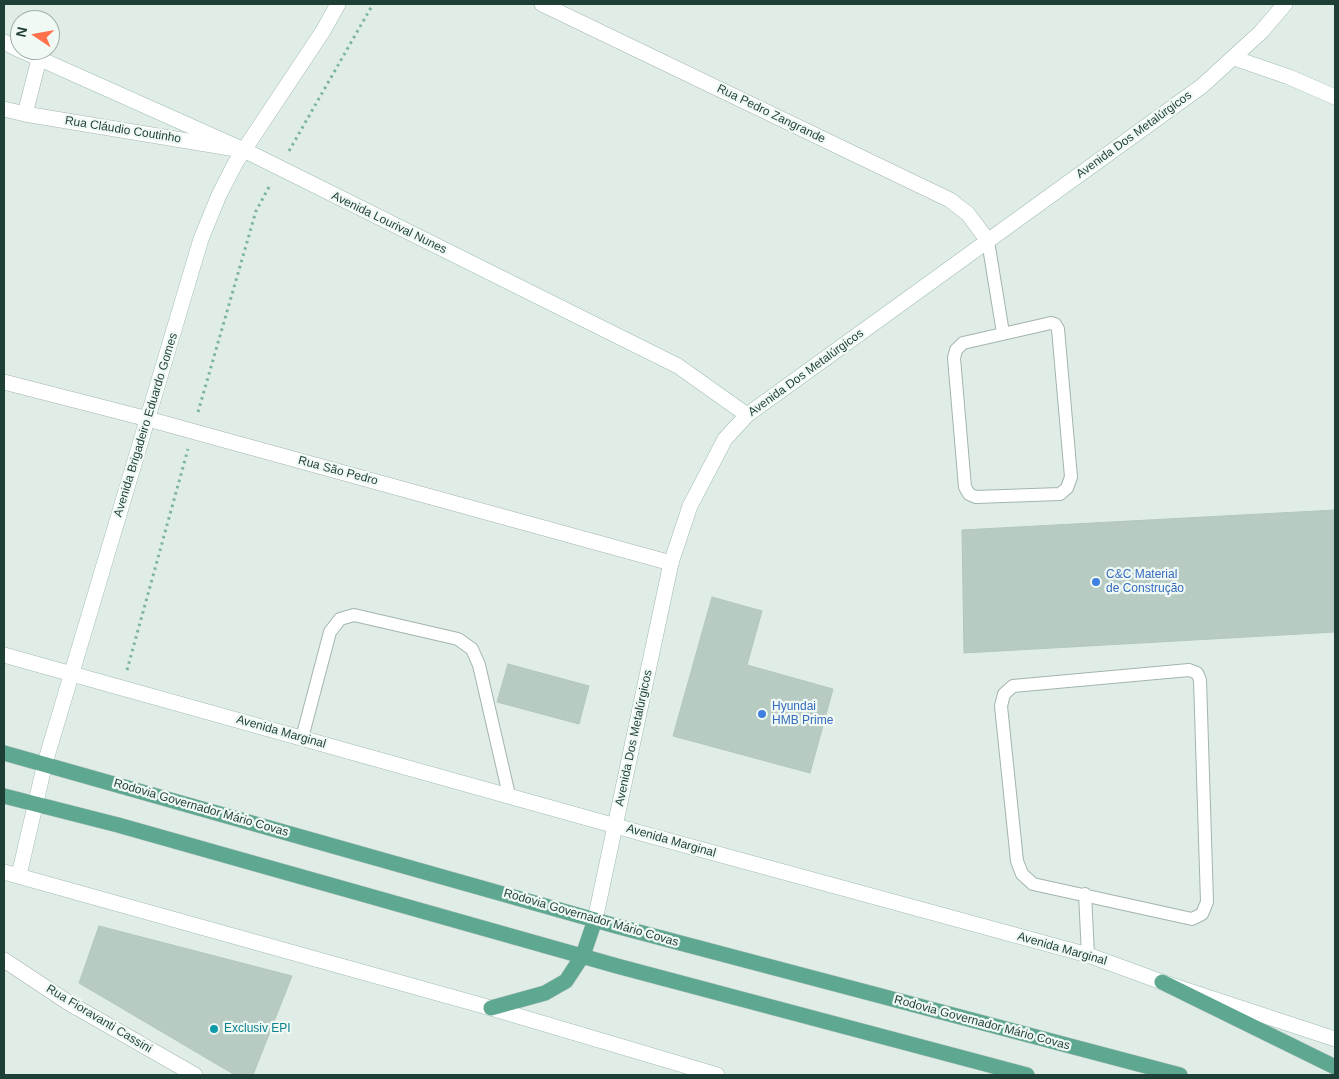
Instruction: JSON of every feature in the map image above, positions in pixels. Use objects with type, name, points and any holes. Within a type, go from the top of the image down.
[{"type":"main road","name":"Rodovia Governador Mário Covas","points":[[4,753],[45,763],[595,920],[1180,1075]]},
{"type":"main road","points":[[4,796],[118,825],[584,955],[1027,1075]]},
{"type":"main road","points":[[491,1008],[545,993],[566,981],[584,955],[595,920]]},
{"type":"main road","points":[[1162,982],[1335,1067]]},
{"type":"street","name":"Avenida Brigadeiro Eduardo Gomes","points":[[19,876],[45,763],[201,239],[219,195],[244,150],[323,31],[338,4]]},
{"type":"street","name":"Rua Pedro Zangrande","points":[[542,4],[950,200],[968,214],[988,241]]},
{"type":"street","name":"Avenida Dos Metalúrgicos","points":[[595,920],[671,563],[690,506],[725,439],[747,415],[1164,116],[1234,58],[1285,4]]},
{"type":"street","points":[[1234,58],[1335,97]]},
{"type":"street","points":[[25,114],[39,60]]},
{"type":"street","name":"Avenida Lourival Nunes","points":[[41,60],[244,150],[678,366],[747,415]]},
{"type":"street","name":"Rua Cláudio Coutinho","points":[[4,109],[244,150]]},
{"type":"street","name":"Rua São Pedro","points":[[4,382],[148,419],[671,563]]},
{"type":"street","name":"Avenida Marginal","points":[[4,655],[1088,955],[1162,982],[1335,1039]]},
{"type":"street","points":[[4,872],[491,1008],[692,1073],[717,1075]]},
{"type":"street","name":"Rua Fioravanti Cassini","points":[[4,960],[69,1003],[195,1075]]},
{"type":"lane","points":[[988,241],[1003,333]]},
{"type":"lane","points":[[1051,322],[1058,328],[1071,477],[1068,488],[1060,494],[976,497],[969,494],[965,487],[954,358],[956,350],[962,343],[1003,333],[1051,322]]},
{"type":"lane","points":[[302,738],[330,632],[340,619],[354,616],[458,638],[472,649],[479,665],[509,795]]},
{"type":"lane","points":[[1189,670],[1197,673],[1200,680],[1207,902],[1202,914],[1192,919],[1085,894],[1033,884],[1022,874],[1018,861],[1001,706],[1004,694],[1013,686],[1189,670]]},
{"type":"lane","points":[[1085,894],[1088,955]]},
{"type":"path","points":[[122,687],[192,431],[256,211],[373,4]]},
{"type":"building","points":[[1335,510],[1335,632],[964,653],[962,530]]},
{"type":"building","points":[[712,597],[762,611],[747,665],[833,689],[810,773],[673,736]]},
{"type":"building","points":[[508,664],[589,686],[579,724],[497,702]]},
{"type":"building","name":"Exclusiv EPI","points":[[99,926],[292,976],[253,1075],[235,1075],[79,983]]},
{"type":"place","name":"C&C Material de Construção","points":[[1096,582]]},
{"type":"place","name":"Hyundai HMB Prime","points":[[762,714]]},
{"type":"place","name":"Exclusiv EPI","points":[[214,1029]]}]
